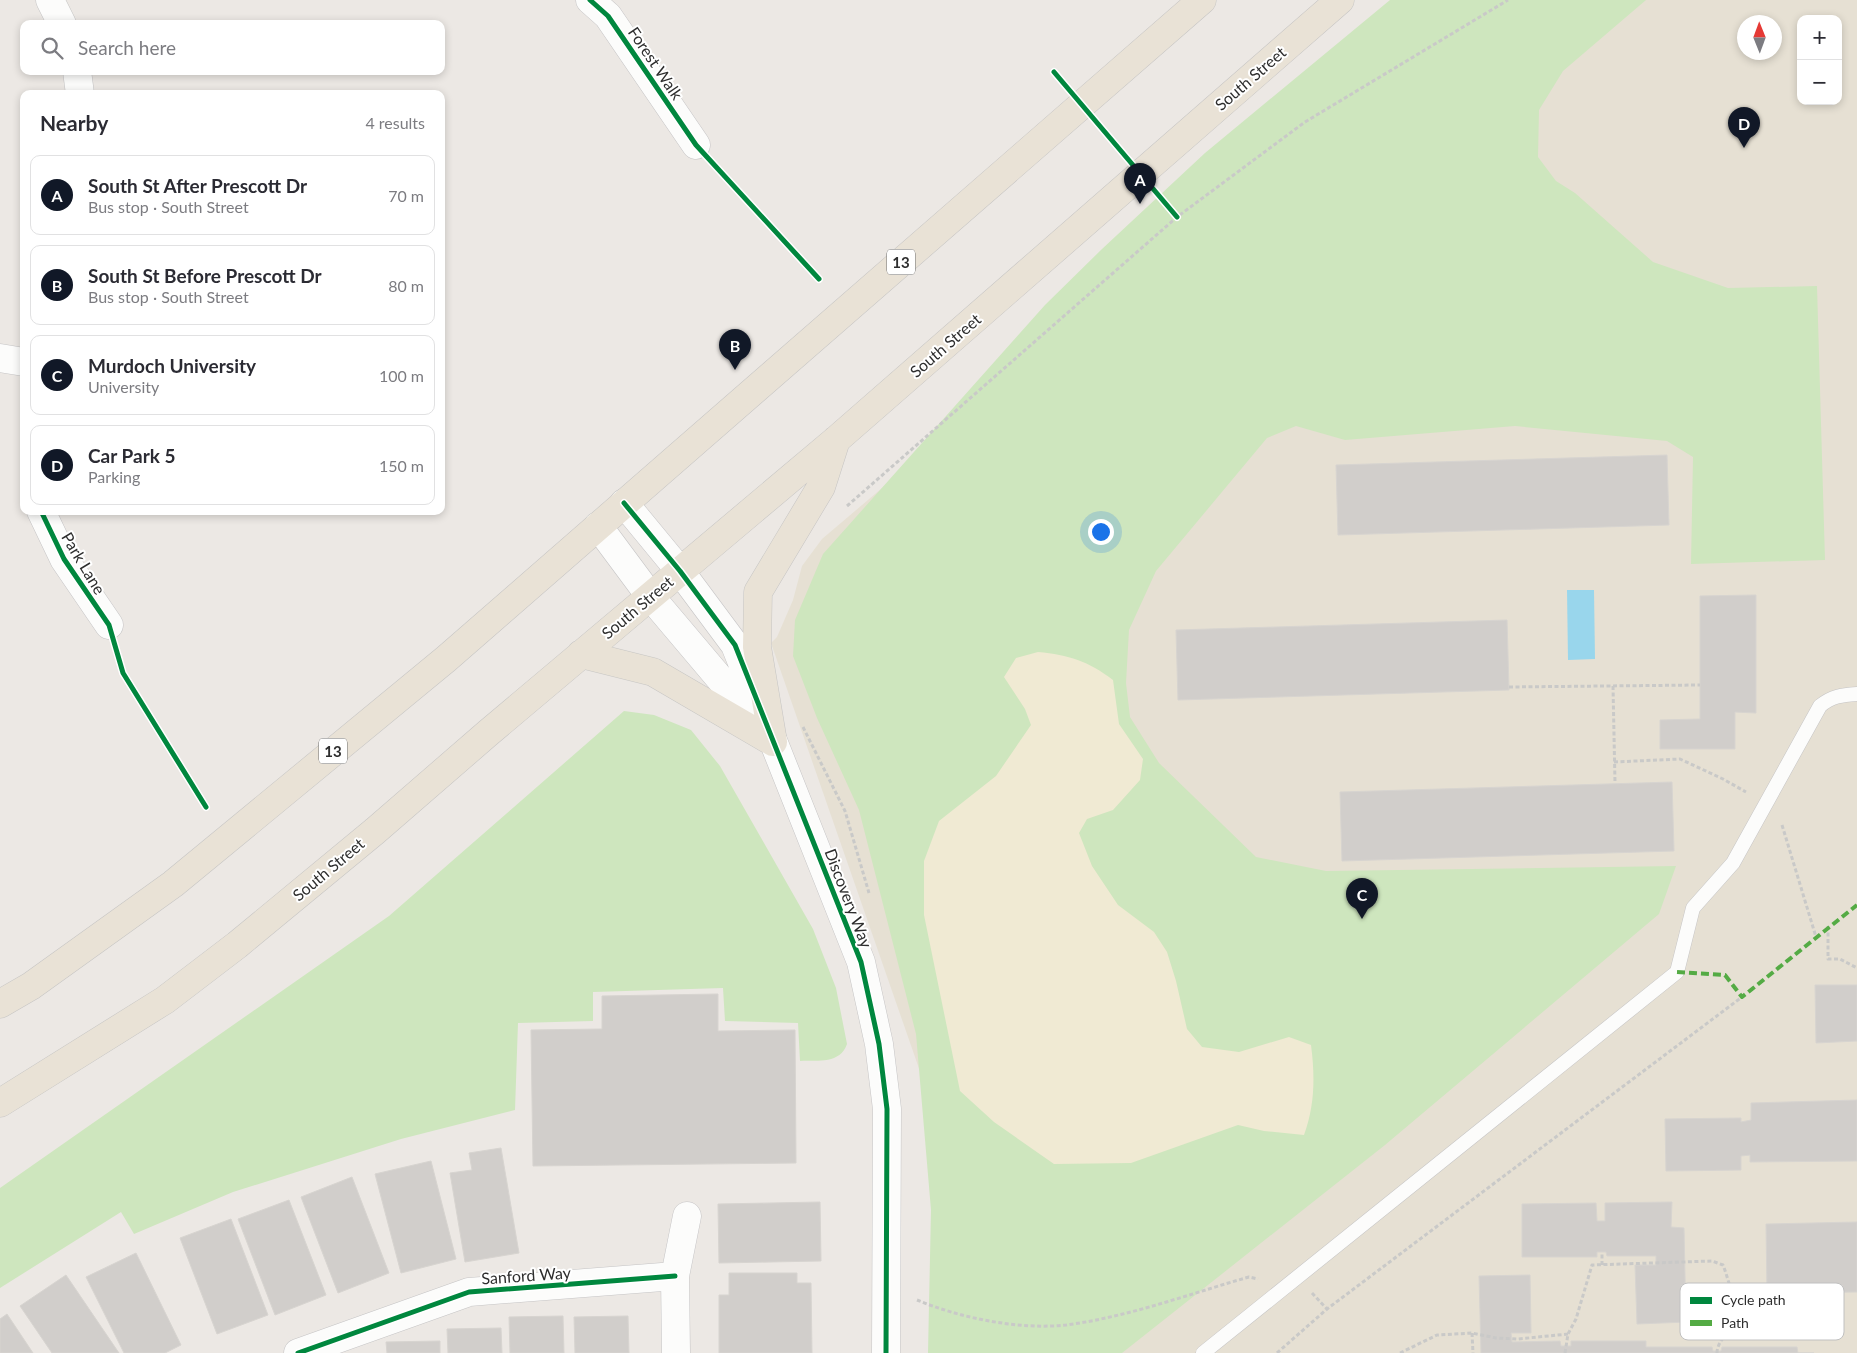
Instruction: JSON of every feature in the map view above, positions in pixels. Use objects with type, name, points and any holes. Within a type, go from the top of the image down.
[{"type":"highway","name":"13","points":[[0,1004],[31,986],[173,884],[446,659],[1180,10],[1202,0]]},
{"type":"highway","name":"South Street","points":[[0,1103],[165,1000],[230,950],[375,831],[581,654],[836,440],[1340,0]]},
{"type":"highway","points":[[772,742],[757,647],[758,592],[821,487],[836,440]]},
{"type":"highway","points":[[581,654],[653,672],[772,742]]},
{"type":"street","points":[[50,0],[60,20]]},
{"type":"street","name":"Forest Walk","points":[[590,0],[608,16],[696,145]]},
{"type":"street","points":[[77,75],[79,90]]},
{"type":"street","points":[[0,358],[20,361]]},
{"type":"street","name":"Discovery Way","points":[[624,503],[680,571],[735,645],[861,962],[879,1044],[887,1109],[886,1353]]},
{"type":"street","name":"Park Lane","points":[[43,515],[64,559],[110,625]]},
{"type":"street","name":"Discovery Way","points":[[598,526],[650,596],[772,742]]},
{"type":"street","points":[[676,1353],[675,1276],[687,1216]]},
{"type":"street","name":"Sanford Way","points":[[298,1353],[469,1292],[675,1276]]},
{"type":"lane","points":[[1203,1353],[1677,972],[1693,908],[1733,863],[1820,706],[1828,699],[1857,694]]},
{"type":"path","points":[[840,513],[1177,217],[1305,122],[1508,0]]},
{"type":"path","points":[[1172,212],[1177,217]]},
{"type":"path","points":[[1509,687],[1700,685]]},
{"type":"path","points":[[1612,686],[1615,783]]},
{"type":"path","points":[[1614,762],[1680,760],[1723,779],[1778,812],[1816,937]]},
{"type":"path","points":[[1828,926],[1828,959],[1840,960],[1857,968]]},
{"type":"path","points":[[1277,1353],[1327,1309],[1742,997]]},
{"type":"path","points":[[1602,1252],[1602,1265]]},
{"type":"path","points":[[1565,1353],[1568,1334],[1576,1319],[1592,1265],[1712,1260],[1723,1265],[1728,1283]]},
{"type":"path","points":[[916,1299],[943,1310],[988,1320],[1034,1325],[1064,1325],[1104,1319],[1249,1277],[1312,1292],[1327,1309]]},
{"type":"path","points":[[1400,1353],[1438,1335],[1472,1333],[1496,1338],[1518,1339],[1568,1334]]},
{"type":"path","points":[[1472,1333],[1472,1353]]},
{"type":"path","points":[[1717,1353],[1717,1347],[1723,1340]]},
{"type":"shaded area","points":[[1528,0],[1857,0],[1857,1353],[958,1353],[963,1195],[771,643],[777,637],[793,600],[802,566],[822,539],[1014,376]]},
{"type":"green space","points":[[1390,0],[1646,0],[1563,71],[1539,110],[1538,157],[1556,181],[1575,193],[1653,262],[1728,288],[1817,286],[1825,560],[1691,564],[1693,457],[1667,441],[1515,426],[1345,440],[1296,426],[1267,438],[1156,571],[1129,630],[1126,683],[1130,717],[1159,763],[1256,857],[1326,871],[1676,866],[1659,914],[1385,1145],[1122,1353],[928,1353],[931,1210],[916,1034],[859,810],[817,718],[793,656],[795,620],[823,554],[1045,305],[1205,153]]},
{"type":"green space","points":[[624,711],[654,715],[691,730],[720,766],[813,929],[836,988],[847,1044],[839,1055],[828,1060],[800,1061],[798,1023],[725,1021],[723,988],[593,992],[593,1021],[518,1023],[515,1110],[401,1139],[233,1192],[134,1234],[121,1212],[0,1288],[0,1188],[389,916]]},
{"type":"sand","points":[[1038,652],[1078,660],[1113,680],[1119,724],[1143,759],[1140,780],[1113,810],[1087,819],[1079,833],[1092,866],[1118,905],[1154,932],[1167,952],[1187,1029],[1202,1047],[1239,1052],[1289,1037],[1311,1045],[1313,1090],[1308,1124],[1304,1135],[1264,1131],[1238,1125],[1131,1163],[1054,1164],[994,1122],[960,1091],[924,915],[924,861],[939,821],[996,776],[1031,725],[1025,709],[1004,677],[1016,658]]},
{"type":"water","points":[[1567,590],[1594,590],[1595,659],[1568,660]]},
{"type":"building","points":[[1667,455],[1669,525],[1338,535],[1336,465]]},
{"type":"building","points":[[1756,595],[1756,713],[1735,712],[1735,749],[1660,749],[1660,720],[1700,719],[1700,596]]},
{"type":"building","points":[[1507,620],[1509,690],[1178,700],[1176,630]]},
{"type":"building","points":[[1672,782],[1674,851],[1342,861],[1340,792]]},
{"type":"building","points":[[1815,985],[1857,985],[1857,1041],[1816,1043]]},
{"type":"building","points":[[718,994],[718,1031],[795,1030],[796,1163],[533,1166],[531,1030],[602,1029],[602,996]]},
{"type":"building","points":[[1857,1100],[1857,1161],[1750,1162],[1750,1155],[1741,1156],[1741,1170],[1666,1171],[1665,1119],[1741,1118],[1741,1122],[1751,1120],[1751,1103]]},
{"type":"building","points":[[501,1148],[519,1253],[465,1262],[450,1173],[472,1170],[469,1153]]},
{"type":"building","points":[[431,1161],[456,1259],[401,1273],[375,1174]]},
{"type":"building","points":[[352,1177],[389,1273],[338,1293],[301,1197]]},
{"type":"building","points":[[289,1200],[326,1295],[275,1315],[238,1219]]},
{"type":"building","points":[[820,1202],[821,1261],[719,1263],[718,1204]]},
{"type":"building","points":[[1672,1202],[1671,1227],[1684,1228],[1685,1283],[1680,1283],[1680,1322],[1637,1324],[1635,1265],[1656,1265],[1656,1256],[1607,1256],[1606,1252],[1597,1252],[1597,1257],[1522,1257],[1522,1204],[1596,1203],[1597,1221],[1605,1221],[1605,1203]]},
{"type":"building","points":[[231,1219],[268,1315],[217,1334],[180,1238]]},
{"type":"building","points":[[1857,1222],[1857,1292],[1844,1292],[1844,1283],[1767,1283],[1766,1224]]},
{"type":"building","points":[[136,1253],[181,1345],[165,1353],[124,1353],[86,1277]]},
{"type":"building","points":[[729,1273],[797,1273],[797,1283],[811,1283],[812,1353],[719,1353],[719,1295],[729,1295]]},
{"type":"building","points":[[66,1275],[119,1353],[52,1353],[20,1306]]},
{"type":"building","points":[[1530,1275],[1531,1333],[1511,1333],[1512,1342],[1560,1341],[1561,1346],[1571,1346],[1571,1341],[1646,1341],[1646,1347],[1712,1347],[1713,1351],[1721,1351],[1722,1347],[1797,1347],[1798,1353],[1481,1353],[1479,1276]]},
{"type":"building","points":[[7,1314],[33,1353],[0,1353],[0,1319]]},
{"type":"building","points":[[563,1316],[564,1353],[510,1353],[509,1317]]},
{"type":"building","points":[[628,1316],[629,1353],[575,1353],[574,1317]]},
{"type":"building","points":[[501,1328],[502,1353],[448,1353],[447,1329]]},
{"type":"building","points":[[440,1341],[440,1353],[387,1353],[386,1342]]},
{"type":"marked path","points":[[1677,972],[1725,975],[1742,997],[1857,905]]},
{"type":"cycle path","points":[[590,0],[608,16],[696,145],[819,279]]},
{"type":"cycle path","points":[[1054,72],[1177,217]]},
{"type":"cycle path","points":[[624,503],[680,571],[735,645],[861,962],[879,1044],[887,1109],[886,1353]]},
{"type":"cycle path","points":[[43,515],[64,559],[109,625],[123,673],[206,807]]},
{"type":"cycle path","points":[[298,1353],[469,1292],[675,1276]]},
{"type":"place","name":"Car Park 5","points":[[1744,148]]},
{"type":"place","name":"South St After Prescott Dr","points":[[1140,204]]},
{"type":"place","name":"South St Before Prescott Dr","points":[[735,370]]},
{"type":"place","name":"Murdoch University","points":[[1362,919]]}]
